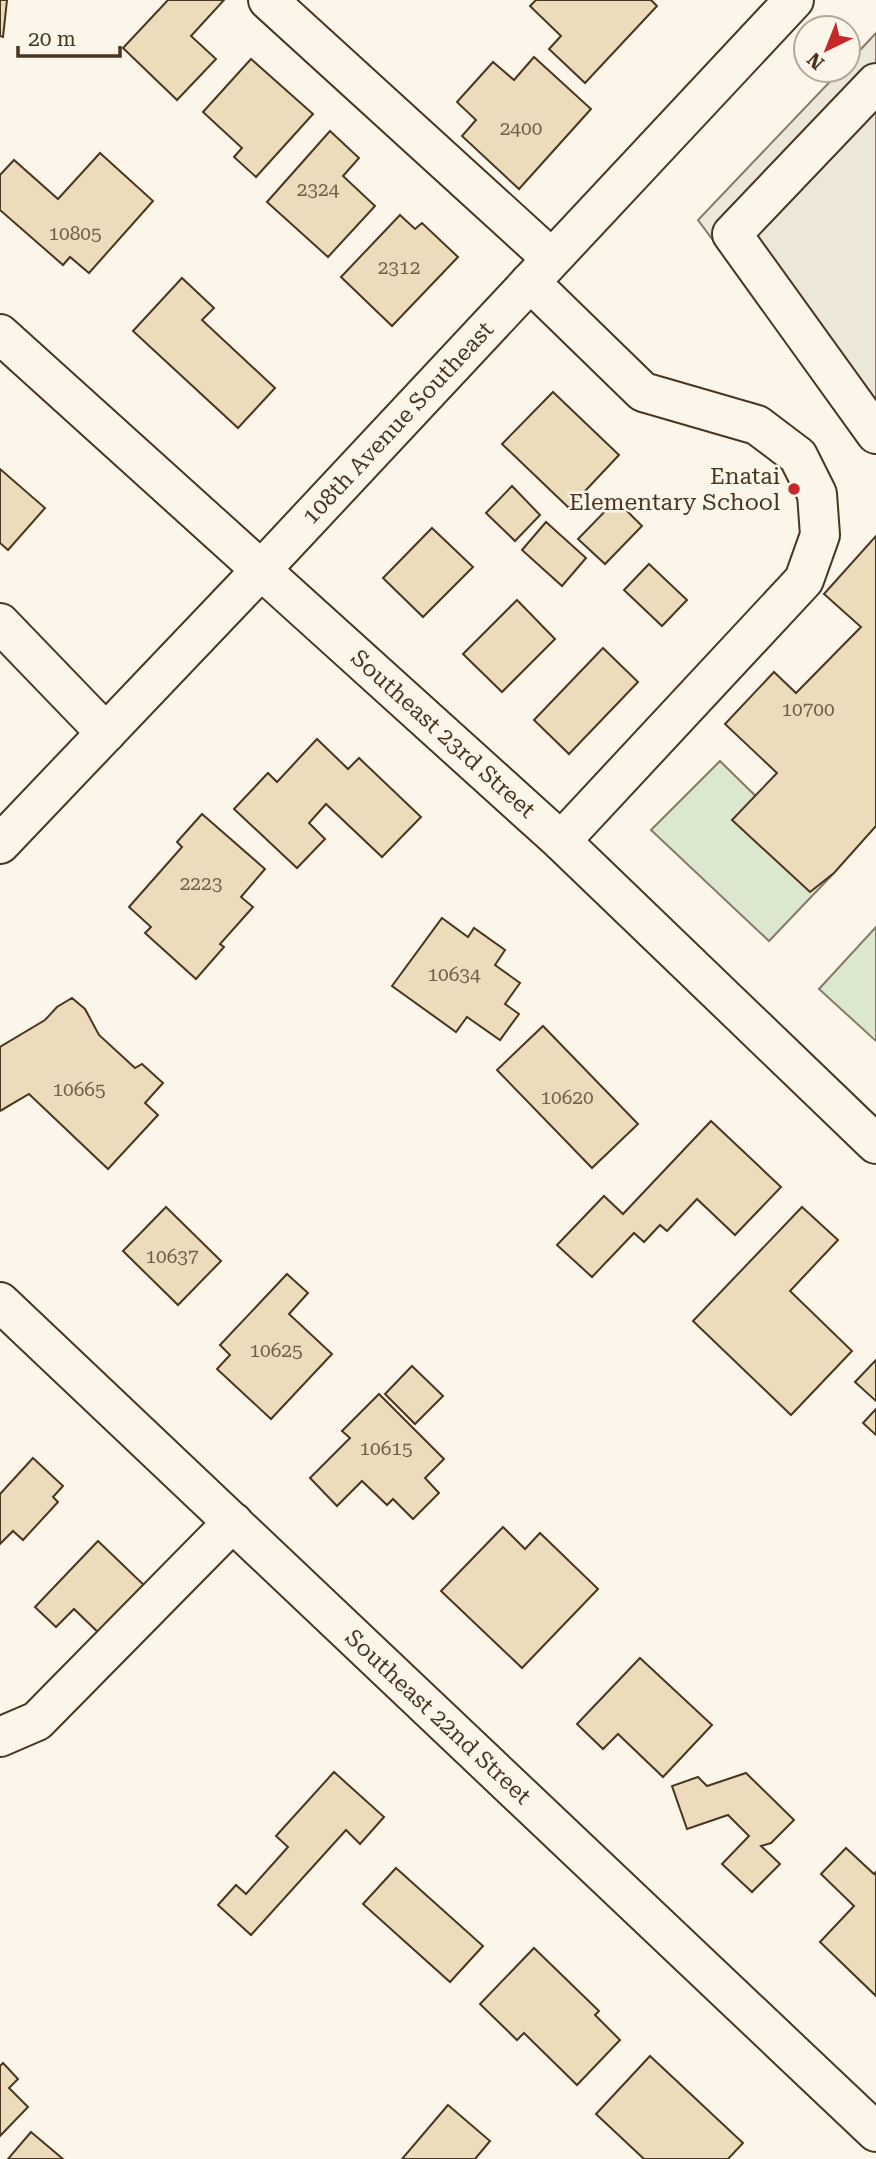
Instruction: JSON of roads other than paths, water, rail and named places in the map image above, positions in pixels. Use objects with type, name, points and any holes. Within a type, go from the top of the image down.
[{"type":"street","points":[[268,0],[540,270],[643,392],[757,425],[798,456],[817,494],[820,535],[804,580],[561,841]]},
{"type":"street","name":"108th Avenue Southeast","points":[[0,844],[261,570],[794,0]]},
{"type":"street","points":[[876,83],[732,234],[876,434]]},
{"type":"street","name":"Southeast 23rd Street","points":[[0,334],[561,841],[876,1144]]},
{"type":"street","points":[[0,623],[106,733]]},
{"type":"street","name":"Southeast 22nd Street","points":[[0,1301],[876,2132]]},
{"type":"street","points":[[0,1737],[37,1721],[233,1522]]},
{"type":"place","name":"Enatai Elementary School","points":[[794,489]]}]
